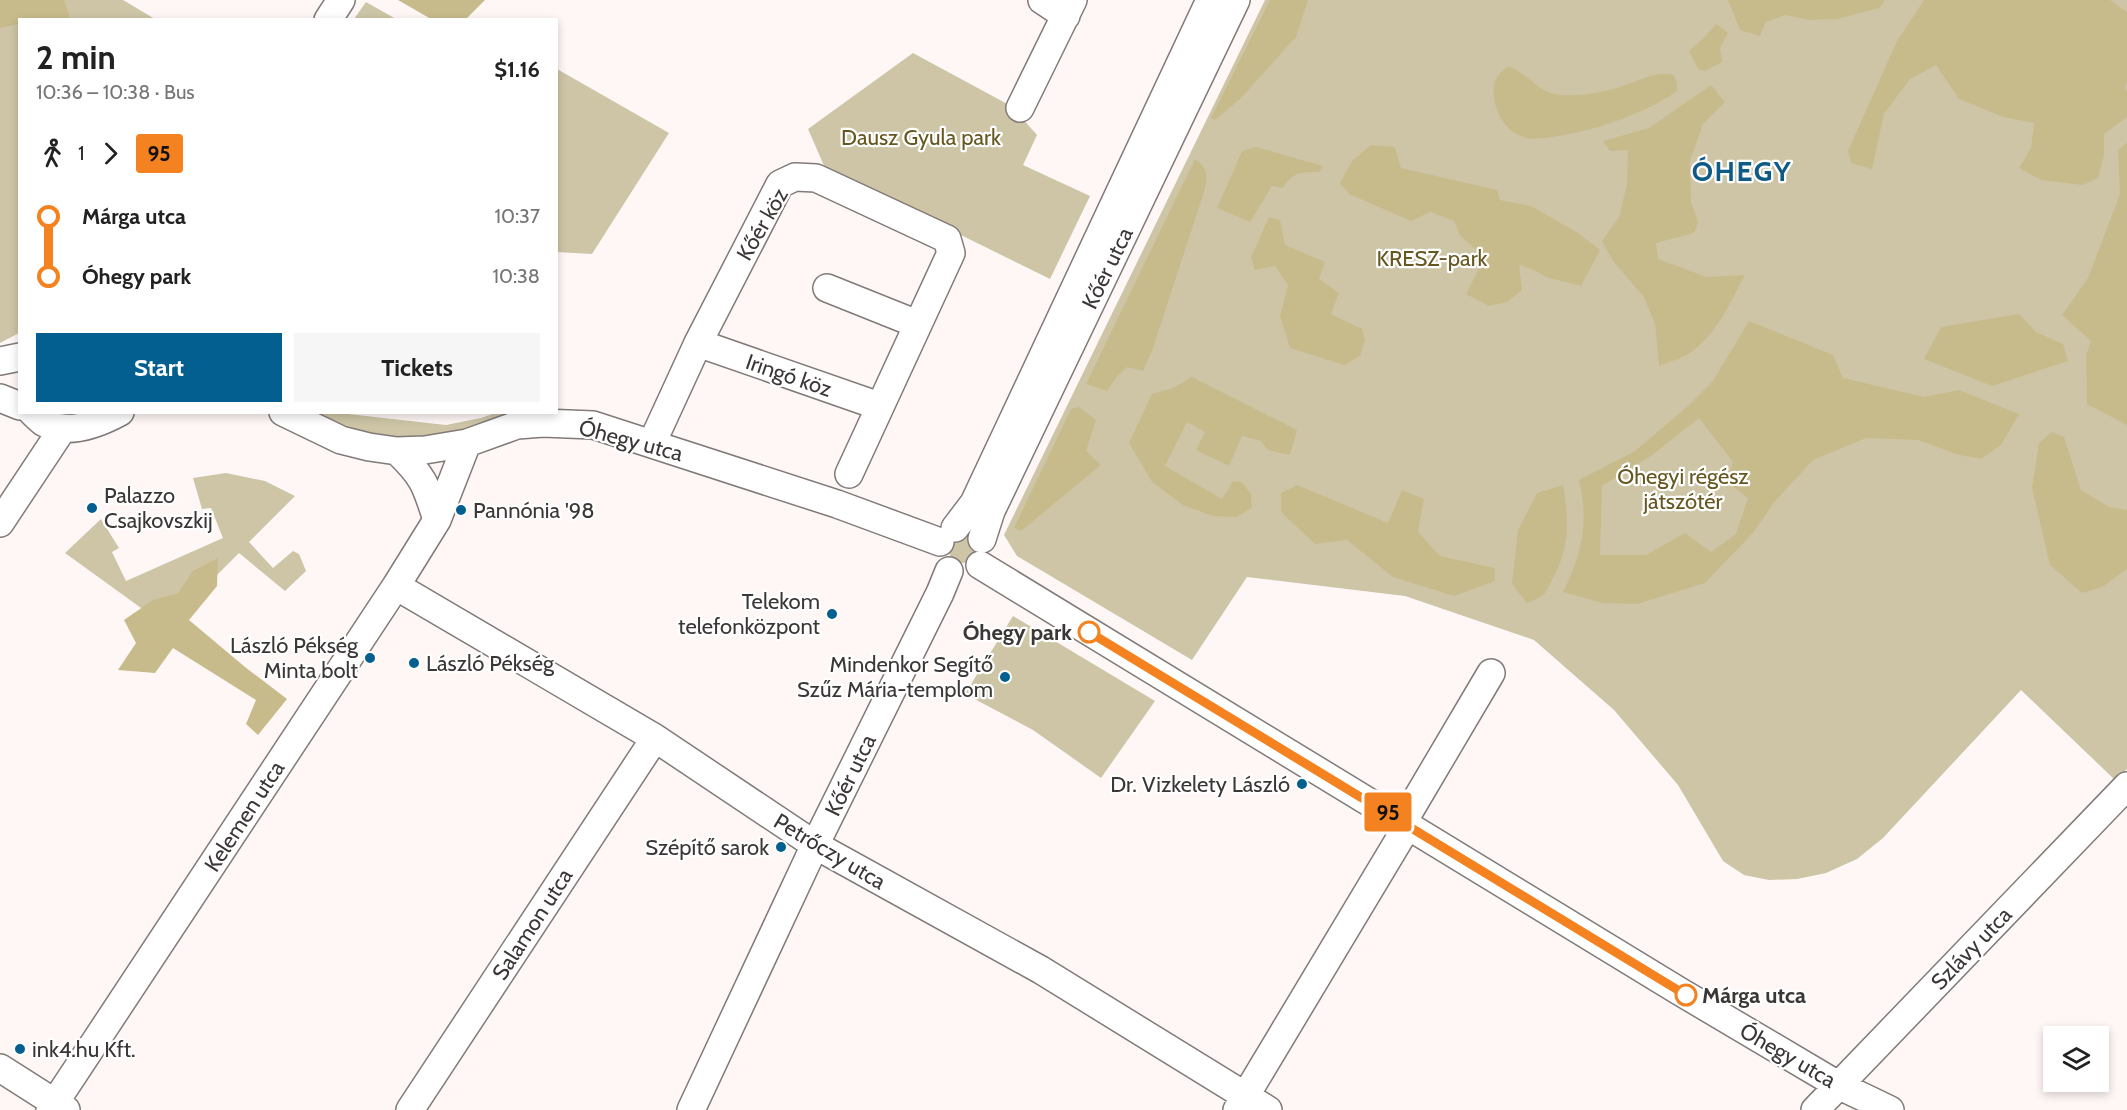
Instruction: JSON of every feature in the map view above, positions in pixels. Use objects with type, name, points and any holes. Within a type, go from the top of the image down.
[{"type":"street","points":[[329,18],[341,0]]},
{"type":"street","points":[[1020,108],[1070,8],[1042,0]]},
{"type":"street","name":"Kőér utca","points":[[947,535],[974,503],[1210,0]]},
{"type":"street","name":"Kőér utca","points":[[982,538],[991,511],[1236,0]]},
{"type":"street","name":"Kőér köz","points":[[652,443],[698,343],[780,184],[795,177],[816,178],[947,239],[951,253],[849,474]]},
{"type":"street","points":[[827,288],[917,324]]},
{"type":"street","name":"Iringó köz","points":[[698,343],[879,406]]},
{"type":"street","points":[[0,361],[18,357]]},
{"type":"street","points":[[0,398],[18,405]]},
{"type":"street","points":[[33,414],[44,423],[63,428],[79,428],[98,424],[116,414]]},
{"type":"street","name":"Óhegy utca","points":[[287,414],[341,440],[397,451],[425,450],[467,443],[517,425],[552,423],[593,425],[837,504],[947,535],[971,529],[982,538]]},
{"type":"street","points":[[0,523],[63,428]]},
{"type":"street","name":"Kelemen utca","points":[[57,1108],[437,520],[467,443]]},
{"type":"street","points":[[397,451],[424,480],[437,520]]},
{"type":"street","points":[[947,535],[939,554],[949,571],[960,574],[970,573],[980,565],[985,548],[982,538]]},
{"type":"street","name":"Óhegy utca","points":[[980,565],[1678,991],[1838,1085],[1890,1110]]},
{"type":"street","name":"Kőér utca","points":[[691,1110],[815,845],[949,571]]},
{"type":"street","name":"Petrőczy utca","points":[[396,586],[655,738],[815,845],[1041,970],[1241,1103],[1268,1110]]},
{"type":"street","points":[[1241,1103],[1406,823],[1491,673]]},
{"type":"street","name":"Salamon utca","points":[[410,1110],[655,738]]},
{"type":"street","name":"Szlávy utca","points":[[1815,1110],[2127,786]]},
{"type":"street","points":[[0,1068],[57,1108]]},
{"type":"green space","points":[[0,0],[123,0],[153,18],[18,18],[18,334],[0,343]]},
{"type":"green space","name":"Óhegy park","points":[[1265,0],[2127,0],[2127,769],[2115,780],[2021,690],[1883,838],[1857,859],[1826,873],[1797,879],[1769,880],[1744,875],[1723,861],[1678,785],[1614,710],[1534,640],[1405,596],[1247,577],[1192,660],[1017,556],[1004,535]]},
{"type":"green space","points":[[366,2],[394,18],[355,18]]},
{"type":"green space","name":"Dausz Gyula park","points":[[913,53],[1011,106],[1037,135],[1023,165],[1090,196],[1050,279],[825,168],[808,129]]},
{"type":"green space","points":[[558,70],[669,133],[592,254],[558,252]]},
{"type":"green space","points":[[320,414],[348,414],[446,425],[492,414],[537,414],[463,431],[423,437],[383,437],[350,427]]},
{"type":"green space","points":[[226,473],[265,481],[295,496],[249,542],[273,568],[293,551],[299,554],[306,571],[285,591],[239,553],[166,626],[65,553],[101,519],[119,548],[112,552],[126,581],[223,538],[211,508],[202,509],[193,478]]},
{"type":"green space","points":[[962,537],[971,541],[975,550],[971,559],[962,563],[953,559],[949,550],[953,541]]},
{"type":"green space","points":[[1013,616],[1155,701],[1101,778],[1033,730],[965,694]]},
{"type":"shaded area","points":[[0,0],[64,0],[70,18],[18,18],[18,24],[0,28]]},
{"type":"shaded area","points":[[398,0],[485,0],[467,18],[429,18]]},
{"type":"shaded area","points":[[1270,0],[1308,0],[1296,37],[1241,98],[1215,120],[1211,118]]},
{"type":"shaded area","points":[[1728,0],[1885,0],[1879,8],[1837,19],[1810,20],[1785,15],[1766,22],[1760,36],[1740,30]]},
{"type":"shaded area","points":[[1924,0],[2110,0],[2127,12],[2127,82],[2125,89],[2127,91],[2127,117],[2104,134],[2104,156],[2098,178],[2083,185],[2041,180],[2019,168],[2031,148],[2034,123],[2003,117],[1959,99],[1936,65],[1910,79],[1884,114],[1872,169],[1851,163],[1848,151],[1897,41]]},
{"type":"shaded area","points":[[1716,24],[1728,33],[1720,48],[1722,62],[1705,71],[1698,69],[1689,51]]},
{"type":"shaded area","points":[[1507,67],[1519,71],[1542,89],[1555,94],[1581,95],[1600,92],[1661,74],[1674,75],[1677,91],[1648,108],[1614,122],[1560,136],[1528,139],[1508,128],[1495,105],[1494,84],[1497,77]]},
{"type":"shaded area","points":[[1711,85],[1725,102],[1703,124],[1690,161],[1691,202],[1698,222],[1694,233],[1656,243],[1658,259],[1707,277],[1745,275],[1708,337],[1690,353],[1659,366],[1655,324],[1644,297],[1613,261],[1602,241],[1619,217],[1627,184],[1628,150],[1610,151],[1603,141],[1649,128]]},
{"type":"shaded area","points":[[2127,143],[2127,425],[2087,404],[2086,355],[2091,341],[2062,315],[2088,278],[2120,194],[2118,150]]},
{"type":"shaded area","points":[[1371,145],[1395,147],[1401,168],[1497,190],[1500,200],[1531,206],[1578,233],[1600,250],[1581,286],[1546,277],[1519,265],[1522,290],[1507,302],[1489,306],[1466,294],[1485,257],[1460,236],[1454,221],[1430,212],[1411,221],[1349,194],[1340,183],[1352,161]]},
{"type":"shaded area","points":[[1256,147],[1323,166],[1319,172],[1294,176],[1283,188],[1272,186],[1250,222],[1217,208],[1242,151]]},
{"type":"shaded area","points":[[1195,159],[1205,170],[1207,178],[1205,187],[1152,351],[1143,371],[1127,367],[1107,391],[1086,384]]},
{"type":"shaded area","points":[[1269,217],[1280,220],[1285,245],[1325,262],[1319,279],[1339,293],[1331,314],[1362,329],[1365,340],[1360,356],[1344,365],[1290,348],[1280,316],[1288,285],[1275,266],[1255,270],[1251,257]]},
{"type":"shaded area","points":[[2019,314],[2036,332],[2063,344],[2068,361],[1992,386],[1924,359],[1941,327]]},
{"type":"shaded area","points":[[1749,321],[1833,355],[1843,378],[1924,397],[1959,390],[2019,414],[2001,445],[1981,459],[1959,455],[1918,440],[1866,438],[1813,460],[1775,501],[1753,533],[1705,583],[1637,604],[1603,603],[1563,592],[1575,565],[1582,538],[1583,510],[1579,480],[1635,451],[1687,407],[1713,381]],"holes":[[[1699,418],[1733,462],[1727,482],[1748,498],[1736,534],[1711,552],[1685,533],[1646,555],[1600,555],[1602,486],[1651,456]]]},
{"type":"shaded area","points":[[1192,377],[1297,430],[1290,455],[1268,450],[1261,441],[1242,436],[1229,466],[1196,450],[1205,432],[1187,422],[1165,466],[1222,499],[1233,481],[1242,482],[1251,494],[1252,508],[1237,517],[1213,516],[1183,505],[1152,482],[1129,443],[1152,394],[1173,388]]},
{"type":"shaded area","points":[[1079,407],[1096,420],[1086,451],[1101,465],[1021,531],[1014,528],[1071,409]]},
{"type":"shaded area","points":[[2052,432],[2064,437],[2081,490],[2109,507],[2127,510],[2127,569],[2102,587],[2082,593],[2050,565],[2032,488],[2039,443]]},
{"type":"shaded area","points":[[1297,485],[1388,523],[1402,490],[1424,499],[1418,532],[1440,556],[1495,568],[1495,581],[1454,596],[1393,577],[1347,540],[1315,544],[1281,512],[1281,493]]},
{"type":"shaded area","points":[[1563,485],[1567,533],[1563,555],[1559,567],[1542,596],[1527,603],[1512,584],[1518,530],[1537,493]]},
{"type":"shaded area","points":[[218,558],[217,586],[189,620],[287,699],[258,735],[246,724],[256,700],[173,648],[155,673],[118,670],[136,643],[124,620],[153,600],[178,593],[193,571]]},
{"type":"bus line","name":"95","points":[[1089,632],[1686,995]]},
{"type":"place","name":"Palazzo Csajkovszkij","points":[[92,508]]},
{"type":"place","name":"Pannónia '98","points":[[461,510]]},
{"type":"place","name":"Telekom telefonközpont","points":[[832,614]]},
{"type":"place","name":"Óhegy park","points":[[1089,632]]},
{"type":"place","name":"László Pékség Minta bolt","points":[[370,658]]},
{"type":"place","name":"László Pékség","points":[[414,663]]},
{"type":"place","name":"Mindenkor Segítő Szűz Mária-templom","points":[[1005,677]]},
{"type":"place","name":"Dr. Vizkelety László","points":[[1302,784]]},
{"type":"place","name":"Szépítő sarok","points":[[781,847]]},
{"type":"place","name":"Márga utca","points":[[1686,995]]},
{"type":"place","name":"ink4.hu Kft.","points":[[20,1049]]},
{"type":"district","name":"ÓHEGY","points":[[1742,171]]},
{"type":"park label","name":"KRESZ-park","points":[[1432,258]]},
{"type":"park label","name":"Óhegyi régész játszótér","points":[[1683,488]]}]
